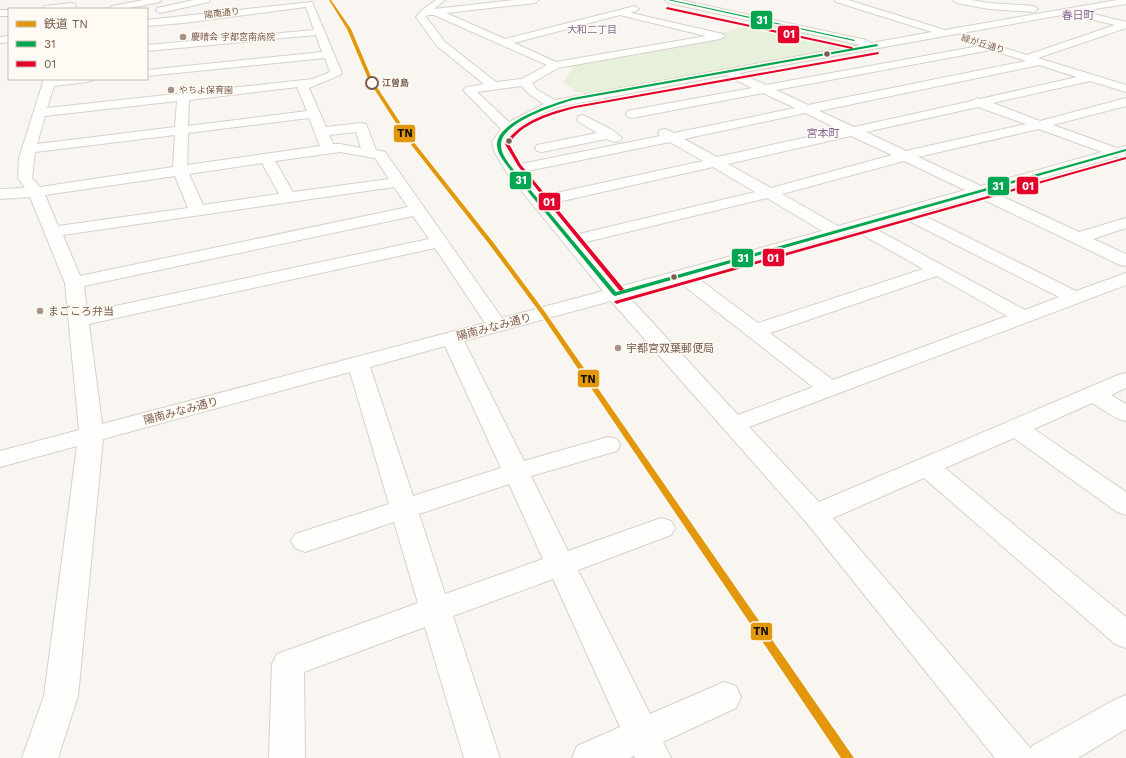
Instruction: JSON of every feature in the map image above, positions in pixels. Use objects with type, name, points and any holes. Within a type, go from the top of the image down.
[{"type":"street","points":[[117,8],[157,0]]},
{"type":"street","points":[[154,11],[206,0]]},
{"type":"street","points":[[148,22],[178,16],[301,0]]},
{"type":"street","name":"陽南通り","points":[[148,22],[321,0]]},
{"type":"street","points":[[441,0],[430,12],[421,17],[441,44],[494,86]]},
{"type":"street","points":[[430,12],[535,0]]},
{"type":"street","points":[[656,4],[669,0],[877,45]]},
{"type":"street","name":"緑が丘通り","points":[[840,0],[1126,89]]},
{"type":"street","points":[[957,0],[989,6],[1066,11],[1126,25]]},
{"type":"street","points":[[1018,758],[815,515],[615,294],[512,170],[500,148],[499,141],[508,129],[534,113],[553,104],[1126,1]]},
{"type":"street","points":[[249,2],[263,5]]},
{"type":"street","points":[[148,22],[309,4],[336,73],[303,87],[328,149]]},
{"type":"street","points":[[52,8],[72,5]]},
{"type":"street","points":[[506,42],[642,7]]},
{"type":"street","points":[[430,12],[506,42],[555,65]]},
{"type":"street","points":[[508,129],[469,90],[525,82],[555,65],[720,36],[621,12]]},
{"type":"street","points":[[219,15],[242,90]]},
{"type":"street","points":[[512,170],[928,84],[1032,60],[1126,25]]},
{"type":"street","points":[[148,48],[320,32]]},
{"type":"street","points":[[632,114],[990,47]]},
{"type":"street","points":[[839,52],[1123,153]]},
{"type":"street","points":[[148,70],[234,64],[329,54]]},
{"type":"street","points":[[728,72],[1126,261]]},
{"type":"street","points":[[148,78],[149,87]]},
{"type":"street","points":[[538,202],[1090,78]]},
{"type":"street","points":[[40,758],[61,696],[91,435],[74,283],[36,192],[25,178],[26,158],[49,81],[68,80]]},
{"type":"street","points":[[39,113],[314,82]]},
{"type":"street","points":[[525,82],[533,92],[553,104]]},
{"type":"street","points":[[599,95],[836,232]]},
{"type":"street","points":[[183,97],[180,171],[197,211]]},
{"type":"street","points":[[571,241],[769,193],[905,156],[1126,102]]},
{"type":"street","points":[[29,149],[314,114]]},
{"type":"street","points":[[583,119],[629,146]]},
{"type":"street","points":[[321,132],[361,127],[370,154]]},
{"type":"street","points":[[542,148],[609,134]]},
{"type":"street","points":[[0,194],[36,192],[328,149],[340,148],[380,155],[497,326]]},
{"type":"street","name":"陽南みなみ通り","points":[[0,459],[615,294],[978,191],[1123,153]]},
{"type":"street","points":[[266,158],[289,198]]},
{"type":"street","points":[[52,232],[398,182]]},
{"type":"street","points":[[74,283],[418,210]]},
{"type":"street","points":[[904,212],[1075,298]]},
{"type":"street","points":[[1078,238],[1126,222]]},
{"type":"street","points":[[857,225],[1024,317]]},
{"type":"street","points":[[78,320],[439,242]]},
{"type":"street","points":[[755,331],[938,270]]},
{"type":"street","points":[[682,275],[830,389]]},
{"type":"street","points":[[734,425],[1126,280]]},
{"type":"street","points":[[452,338],[647,746]]},
{"type":"street","points":[[358,363],[482,758]]},
{"type":"street","points":[[815,515],[1126,380]]},
{"type":"street","points":[[1094,395],[1126,414]]},
{"type":"street","points":[[1016,428],[1126,506]]},
{"type":"street","points":[[305,541],[516,472],[608,445]]},
{"type":"street","points":[[927,467],[1126,635]]},
{"type":"street","points":[[287,758],[288,664],[435,609],[661,528]]},
{"type":"street","points":[[590,758],[647,746],[724,697]]},
{"type":"street","points":[[1045,758],[1126,711]]},
{"type":"green space","points":[[763,21],[858,42],[854,47],[588,94],[575,91],[563,82],[573,68],[563,65],[726,37],[717,34]]},
{"type":"rail line","name":"TN","points":[[330,0],[349,29],[371,81],[407,137],[491,243],[543,313],[848,758]]},
{"type":"transit line","name":"31","points":[[669,0],[854,40]]},
{"type":"transit line","name":"01","points":[[667,8],[852,48]]},
{"type":"transit line","name":"31","points":[[615,294],[505,160],[499,149],[499,142],[503,134],[510,127],[519,120],[531,114],[573,99],[877,45]]},
{"type":"transit line","name":"01","points":[[621,289],[519,165],[507,144],[511,137],[526,125],[536,120],[575,107],[878,53]]},
{"type":"transit line","name":"31","points":[[615,294],[1126,150]]},
{"type":"transit line","name":"01","points":[[617,302],[1126,158]]},
{"type":"place","name":"慶晴会 宇都宮南病院","points":[[183,37]]},
{"type":"place","name":"江曽島","points":[[372,83]]},
{"type":"place","name":"やちよ保育園","points":[[171,90]]},
{"type":"place","name":"まごころ弁当","points":[[40,311]]},
{"type":"place","name":"宇都宮双葉郵便局","points":[[618,348]]},
{"type":"district","name":"春日町","points":[[1078,15]]},
{"type":"district","name":"大和二丁目","points":[[592,29]]},
{"type":"district","name":"宮本町","points":[[823,133]]}]
